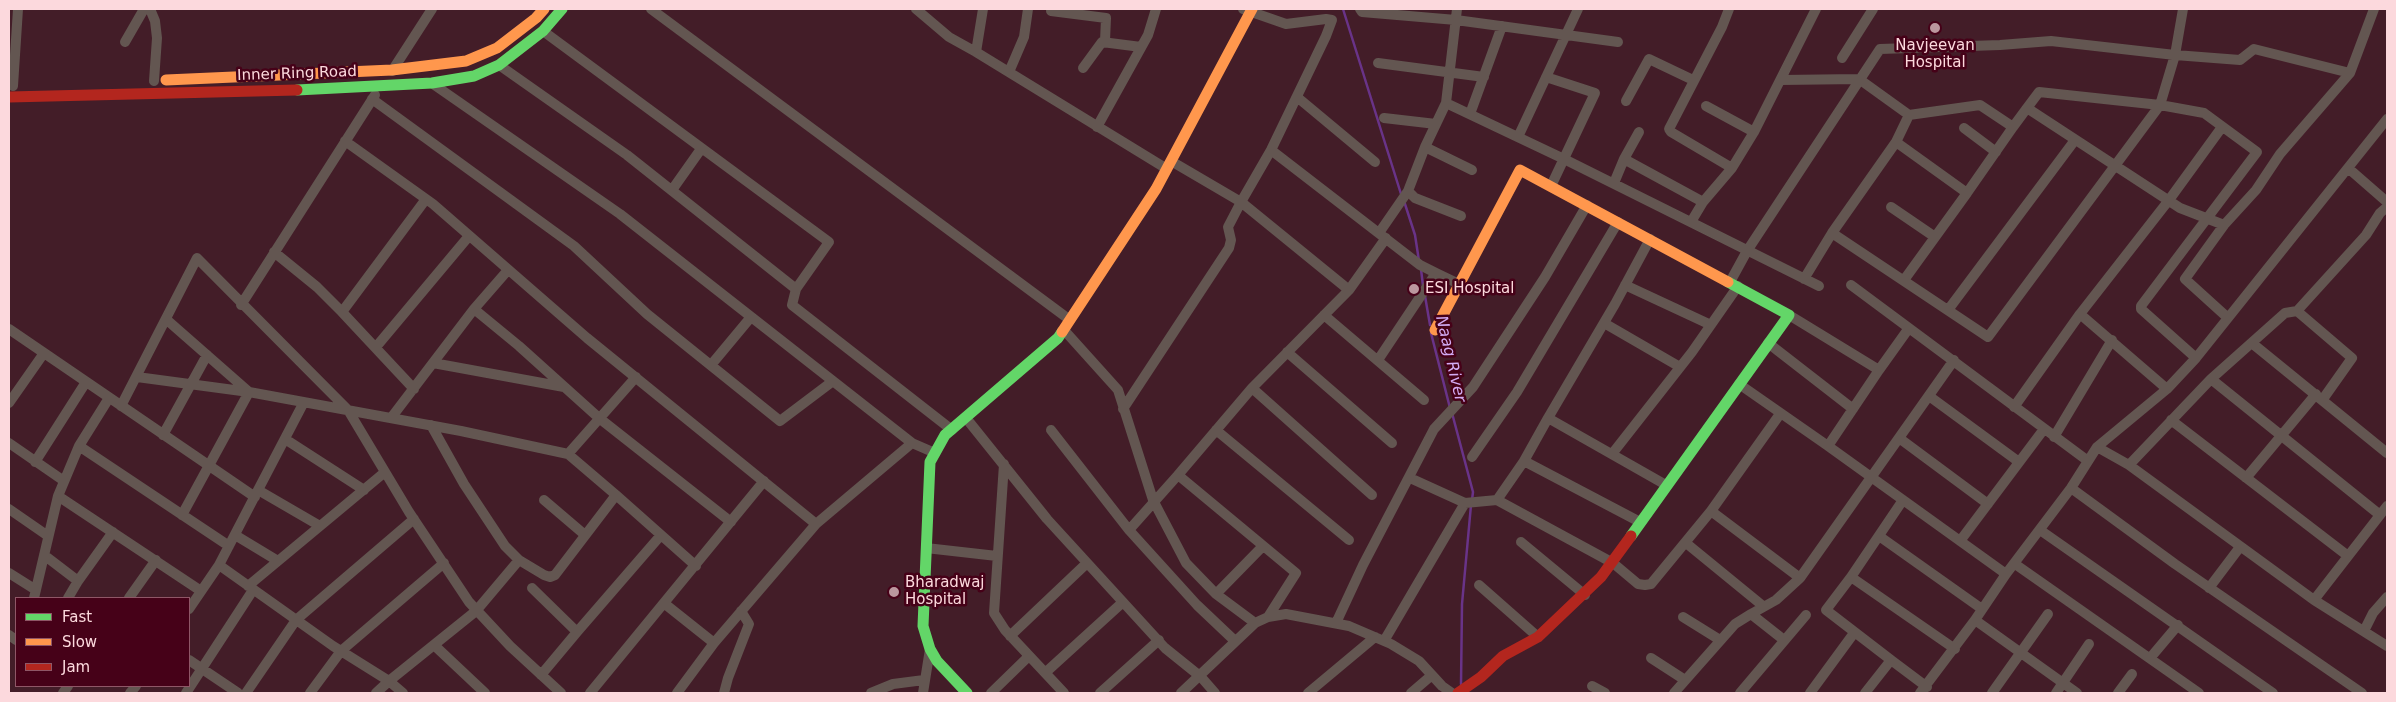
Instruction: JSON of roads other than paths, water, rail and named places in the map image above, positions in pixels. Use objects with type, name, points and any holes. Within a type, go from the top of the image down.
[{"type":"main road","points":[[149,81],[392,70],[466,61],[484,54],[512,38],[544,9]]},
{"type":"main road","name":"Inner Ring Road","points":[[9,97],[380,87],[432,83],[474,76],[499,64],[543,31],[562,9]]},
{"type":"main road","points":[[968,693],[937,661],[930,649],[923,626],[930,462],[945,435],[1058,338],[1156,189],[1248,10]]},
{"type":"main road","points":[[11,86],[80,83]]},
{"type":"main road","points":[[1435,330],[1520,170],[1789,315],[1601,577],[1538,638],[1503,656],[1457,693]]},
{"type":"street","points":[[11,86],[18,9]]},
{"type":"street","points":[[125,42],[144,9]]},
{"type":"street","points":[[149,81],[157,38],[156,21],[150,9]]},
{"type":"street","points":[[241,305],[345,140],[432,9]]},
{"type":"street","points":[[651,9],[1067,325],[1118,390],[1153,500],[1186,564],[1216,594],[1254,623]]},
{"type":"street","points":[[916,9],[949,36],[1097,127],[1241,202],[1349,290]]},
{"type":"street","points":[[976,52],[982,9]]},
{"type":"street","points":[[1009,72],[1024,37],[1028,9]]},
{"type":"street","points":[[1097,127],[1141,48],[1153,22],[1156,9]]},
{"type":"street","points":[[1360,9],[1362,12],[1456,20],[1618,42]]},
{"type":"street","points":[[1128,530],[1252,388],[1349,290],[1383,235],[1396,206],[1406,193],[1446,103],[1457,9]]},
{"type":"street","points":[[1518,137],[1578,9]]},
{"type":"street","points":[[1728,9],[1722,27],[1668,128],[1670,132],[1732,168]]},
{"type":"street","points":[[1691,222],[1703,202],[1732,168],[1754,132],[1816,9]]},
{"type":"street","points":[[1842,58],[1873,9]]},
{"type":"street","points":[[1832,233],[1988,337],[2160,106],[2175,55],[2183,9]]},
{"type":"street","points":[[2228,318],[2185,279],[2224,225],[2256,190],[2280,154],[2350,73],[2374,9]]},
{"type":"street","points":[[1123,409],[1228,248],[1231,240],[1228,227],[1298,97],[1332,20],[1326,18],[1286,24],[1248,10]]},
{"type":"street","points":[[1051,11],[1106,18],[1105,42]]},
{"type":"street","points":[[1470,114],[1502,26]]},
{"type":"street","points":[[543,31],[830,242],[796,289],[792,305],[952,430]]},
{"type":"street","points":[[1612,454],[1711,325],[1734,284],[1747,250],[1880,49],[2000,46],[2051,41],[2175,55],[2240,60],[2254,49],[2350,73]]},
{"type":"street","points":[[1083,68],[1100,44],[1105,42],[1141,48]]},
{"type":"street","points":[[1626,101],[1649,59],[1693,80]]},
{"type":"street","points":[[1378,63],[1484,76]]},
{"type":"street","points":[[499,64],[627,155],[796,289]]},
{"type":"street","points":[[1546,77],[1595,93],[1551,186]]},
{"type":"street","points":[[1781,80],[1859,79],[1909,115],[1980,105],[2013,127]]},
{"type":"street","points":[[432,83],[620,214],[912,442],[935,453]]},
{"type":"street","points":[[1904,280],[2039,92],[2204,113],[2257,152],[2141,306],[2141,309],[2196,358]]},
{"type":"street","points":[[1298,97],[1375,162]]},
{"type":"street","points":[[372,99],[574,246],[647,314],[780,421],[833,381]]},
{"type":"street","points":[[1446,103],[1614,183],[1819,286]]},
{"type":"street","points":[[1706,106],[1754,132]]},
{"type":"street","points":[[2027,108],[2180,208],[2224,225]]},
{"type":"street","points":[[1804,279],[1832,233],[1896,142],[1909,115]]},
{"type":"street","points":[[1384,118],[1436,124]]},
{"type":"street","points":[[1903,500],[1851,577],[1826,609],[1891,660],[1923,690],[1955,649],[2006,574],[2071,488],[2097,447],[2167,389],[2196,358],[2387,119]]},
{"type":"street","points":[[2014,407],[2080,314],[2169,200],[2222,127]]},
{"type":"street","points":[[1964,128],[1996,152]]},
{"type":"street","points":[[1614,183],[1639,132]]},
{"type":"street","points":[[345,140],[426,199],[636,377],[816,524]]},
{"type":"street","points":[[1948,310],[2074,140]]},
{"type":"street","points":[[1896,142],[1967,193]]},
{"type":"street","points":[[1425,147],[1472,170]]},
{"type":"street","points":[[672,190],[701,149]]},
{"type":"street","points":[[1271,150],[1420,265],[1459,284]]},
{"type":"street","points":[[1624,160],[1703,202]]},
{"type":"street","points":[[2348,168],[2387,202]]},
{"type":"street","points":[[1406,193],[1462,216]]},
{"type":"street","points":[[342,312],[426,199]]},
{"type":"street","points":[[1336,624],[1363,565],[1434,429],[1474,388],[1545,277],[1587,205]]},
{"type":"street","points":[[1890,207],[1935,237]]},
{"type":"street","points":[[2129,465],[2210,379],[2285,313],[2297,311],[2366,235],[2380,213],[2387,207]]},
{"type":"street","points":[[1472,457],[1518,392],[1618,222]]},
{"type":"street","points":[[376,347],[469,236]]},
{"type":"street","points":[[1494,501],[1524,461],[1650,239]]},
{"type":"street","points":[[274,252],[317,287],[414,389]]},
{"type":"street","points":[[121,406],[167,320],[197,258],[241,305],[348,410],[414,519],[469,602],[561,693]]},
{"type":"street","points":[[391,418],[474,310],[508,270]]},
{"type":"street","points":[[1378,360],[1436,273]]},
{"type":"street","points":[[1625,285],[1711,325]]},
{"type":"street","points":[[1851,285],[2088,461]]},
{"type":"street","points":[[474,310],[599,418],[731,522]]},
{"type":"street","points":[[2246,478],[2281,436],[2320,397],[2352,360],[2352,355],[2297,311]]},
{"type":"street","points":[[2080,314],[2167,389]]},
{"type":"street","points":[[1324,315],[1424,400]]},
{"type":"street","points":[[1789,315],[1879,370]]},
{"type":"street","points":[[710,365],[751,317]]},
{"type":"street","points":[[167,320],[249,392]]},
{"type":"street","points":[[1604,323],[1680,367]]},
{"type":"street","points":[[1828,446],[1909,328]]},
{"type":"street","points":[[9,329],[208,465],[320,526]]},
{"type":"street","points":[[2054,437],[2112,340]]},
{"type":"street","points":[[1768,343],[1853,409]]},
{"type":"street","points":[[2252,344],[2387,453]]},
{"type":"street","points":[[1287,352],[1392,443]]},
{"type":"street","points":[[9,403],[44,353]]},
{"type":"street","points":[[163,435],[207,355]]},
{"type":"street","points":[[1674,693],[1734,624],[1776,600],[1800,578],[1954,360]]},
{"type":"street","points":[[433,363],[565,388]]},
{"type":"street","points":[[137,377],[249,392],[431,425],[568,454],[696,566]]},
{"type":"street","points":[[568,454],[636,377]]},
{"type":"street","points":[[2210,379],[2380,515]]},
{"type":"street","points":[[35,462],[86,382]]},
{"type":"street","points":[[1739,384],[2006,574]]},
{"type":"street","points":[[1252,388],[1372,495]]},
{"type":"street","points":[[182,515],[249,392]]},
{"type":"street","points":[[1929,396],[2019,462]]},
{"type":"street","points":[[9,573],[35,594],[58,496],[79,446],[109,398]]},
{"type":"street","points":[[190,608],[219,565],[304,402]]},
{"type":"street","points":[[1410,478],[1466,503],[1494,501],[1612,563],[1638,584],[1651,584],[1711,511],[1780,414]]},
{"type":"street","points":[[966,418],[1047,519],[1159,640],[1201,676],[1215,693]]},
{"type":"street","points":[[1548,418],[1666,485]]},
{"type":"street","points":[[2171,420],[2348,556]]},
{"type":"street","points":[[431,425],[464,484],[505,546],[519,560],[550,577],[555,575],[616,496]]},
{"type":"street","points":[[1960,541],[2044,429]]},
{"type":"street","points":[[1051,430],[1128,530],[1197,605],[1235,641]]},
{"type":"street","points":[[1216,430],[1349,540]]},
{"type":"street","points":[[1899,438],[1988,504]]},
{"type":"street","points":[[285,439],[364,490]]},
{"type":"street","points":[[677,693],[714,643],[816,524],[912,442]]},
{"type":"street","points":[[9,443],[64,482]]},
{"type":"street","points":[[79,446],[229,546]]},
{"type":"street","points":[[2097,447],[2129,465],[2314,600],[2387,646]]},
{"type":"street","points":[[1524,461],[1640,522]]},
{"type":"street","points":[[1004,464],[994,613],[1010,636],[1064,693]]},
{"type":"street","points":[[190,687],[251,588],[278,561],[385,472]]},
{"type":"street","points":[[1178,474],[1296,573],[1268,617]]},
{"type":"street","points":[[590,693],[665,604],[764,481]]},
{"type":"street","points":[[2071,488],[2209,588],[2362,693]]},
{"type":"street","points":[[58,496],[202,590]]},
{"type":"street","points":[[544,500],[585,535]]},
{"type":"street","points":[[1308,693],[1380,639],[1466,503]]},
{"type":"street","points":[[2314,600],[2387,506]]},
{"type":"street","points":[[9,509],[48,536]]},
{"type":"street","points":[[1711,511],[1800,578]]},
{"type":"street","points":[[246,693],[296,620],[414,519]]},
{"type":"street","points":[[2040,530],[2273,693]]},
{"type":"street","points":[[69,597],[113,532]]},
{"type":"street","points":[[235,535],[278,561]]},
{"type":"street","points":[[541,675],[661,536]]},
{"type":"street","points":[[1879,536],[1982,609]]},
{"type":"street","points":[[1521,542],[1585,594]]},
{"type":"street","points":[[1686,543],[1757,610],[1784,640]]},
{"type":"street","points":[[1216,594],[1263,546]]},
{"type":"street","points":[[2209,588],[2240,547]]},
{"type":"street","points":[[926,548],[997,556]]},
{"type":"street","points":[[44,555],[78,581]]},
{"type":"street","points":[[130,597],[156,560]]},
{"type":"street","points":[[376,693],[476,610],[519,560]]},
{"type":"street","points":[[1010,636],[1087,562]]},
{"type":"street","points":[[310,693],[341,650],[444,563]]},
{"type":"street","points":[[2015,564],[2151,657],[2199,693]]},
{"type":"street","points":[[219,565],[296,620],[389,681],[403,693]]},
{"type":"street","points":[[1851,577],[1955,649]]},
{"type":"street","points":[[1479,585],[1538,638]]},
{"type":"street","points":[[532,588],[577,632]]},
{"type":"street","points":[[2364,632],[2374,613],[2387,597]]},
{"type":"street","points":[[1045,673],[1123,602]]},
{"type":"street","points":[[665,604],[714,643]]},
{"type":"street","points":[[724,693],[749,624],[741,611]]},
{"type":"street","points":[[1181,693],[1201,676],[1254,623],[1268,617],[1286,614],[1349,626],[1380,639],[1419,661],[1432,675],[1457,693]]},
{"type":"street","points":[[1992,693],[2048,614]]},
{"type":"street","points":[[1740,693],[1806,615]]},
{"type":"street","points":[[1683,617],[1720,640]]},
{"type":"street","points":[[1975,620],[2077,693]]},
{"type":"street","points":[[2151,657],[2178,625]]},
{"type":"street","points":[[1810,693],[1854,632]]},
{"type":"street","points":[[1101,693],[1159,640]]},
{"type":"street","points":[[2056,693],[2089,644]]},
{"type":"street","points":[[434,645],[485,693]]},
{"type":"street","points":[[923,693],[930,649]]},
{"type":"street","points":[[991,693],[1029,656]]},
{"type":"street","points":[[1652,658],[1685,680]]},
{"type":"street","points":[[1865,693],[1891,660]]},
{"type":"street","points":[[190,661],[238,693]]},
{"type":"street","points":[[2118,693],[2132,674]]},
{"type":"street","points":[[1411,693],[1432,675]]},
{"type":"street","points":[[871,693],[893,684],[924,680]]},
{"type":"street","points":[[1592,686],[1605,693]]},
{"type":"waterway","name":"Naag River","points":[[1343,9],[1401,194]]},
{"type":"waterway","name":"Naag River","points":[[1404,201],[1415,235],[1419,261]]},
{"type":"waterway","name":"Naag River","points":[[1421,269],[1423,286]]},
{"type":"waterway","name":"Naag River","points":[[1425,296],[1430,325]]},
{"type":"waterway","name":"Naag River","points":[[1431,333],[1450,408]]},
{"type":"waterway","name":"Naag River","points":[[1452,413],[1473,492],[1472,500]]},
{"type":"waterway","name":"Naag River","points":[[1461,684],[1462,604],[1471,505]]},
{"type":"place","name":"Navjeevan Hospital","points":[[1935,28]]},
{"type":"place","name":"ESI Hospital","points":[[1414,289]]},
{"type":"place","name":"Bharadwaj Hospital","points":[[894,592]]}]
